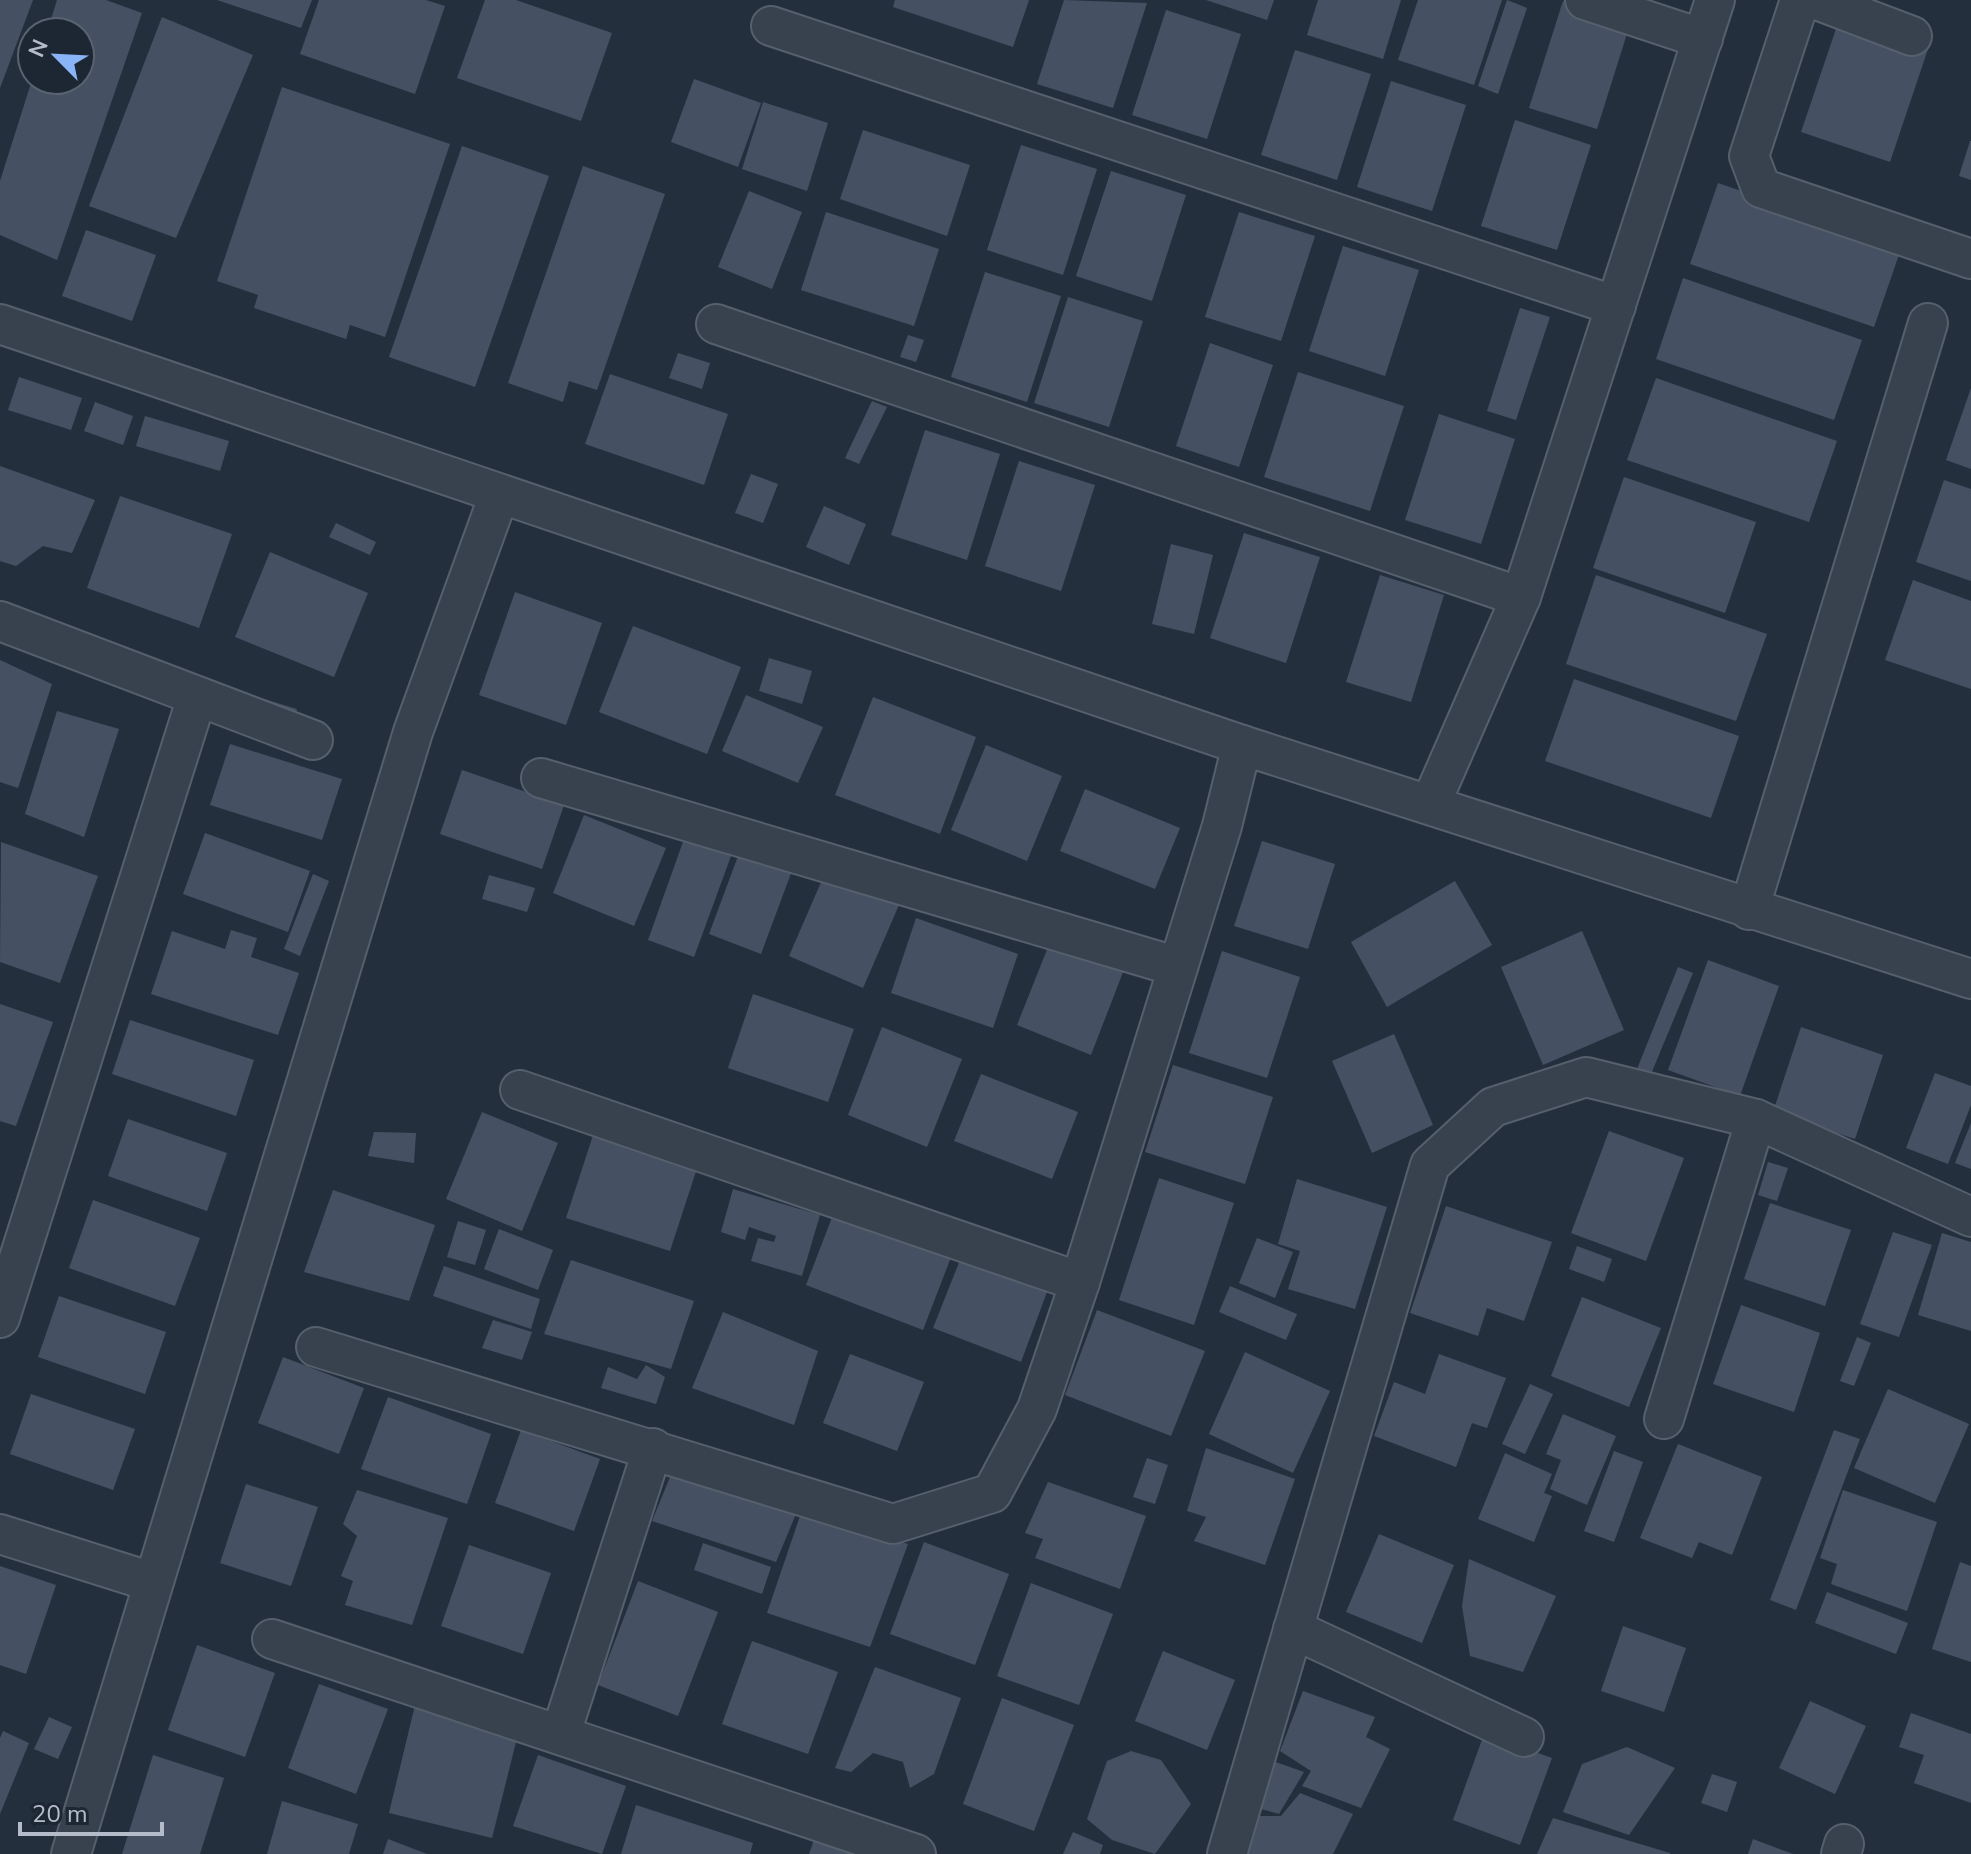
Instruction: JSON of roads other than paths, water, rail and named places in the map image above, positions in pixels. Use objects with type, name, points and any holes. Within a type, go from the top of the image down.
[{"type":"street","points":[[1585,0],[1703,39]]},
{"type":"street","points":[[1431,803],[1521,597],[1715,0]]},
{"type":"street","points":[[1800,0],[1749,156],[1761,188],[1971,259]]},
{"type":"street","points":[[1817,0],[1912,36]]},
{"type":"street","points":[[771,26],[1616,306]]},
{"type":"street","points":[[1749,910],[1928,323]]},
{"type":"street","points":[[0,324],[1242,745],[1431,803],[1749,910],[1971,979]]},
{"type":"street","points":[[716,324],[1521,597]]},
{"type":"street","points":[[71,1854],[116,1715],[152,1582],[413,732],[499,495]]},
{"type":"street","points":[[0,621],[313,740]]},
{"type":"street","points":[[0,1318],[197,697]]},
{"type":"street","points":[[316,1347],[893,1524],[992,1493],[1037,1409],[1080,1282],[1178,967],[1242,745]]},
{"type":"street","points":[[541,778],[1178,967]]},
{"type":"street","points":[[1227,1854],[1430,1165],[1493,1107],[1586,1077],[1756,1119],[1971,1217]]},
{"type":"street","points":[[520,1090],[1080,1282]]},
{"type":"street","points":[[1664,1419],[1756,1119]]},
{"type":"street","points":[[561,1733],[653,1448]]},
{"type":"street","points":[[0,1534],[152,1582]]},
{"type":"street","points":[[1293,1629],[1524,1737]]},
{"type":"street","points":[[272,1639],[916,1854]]}]
